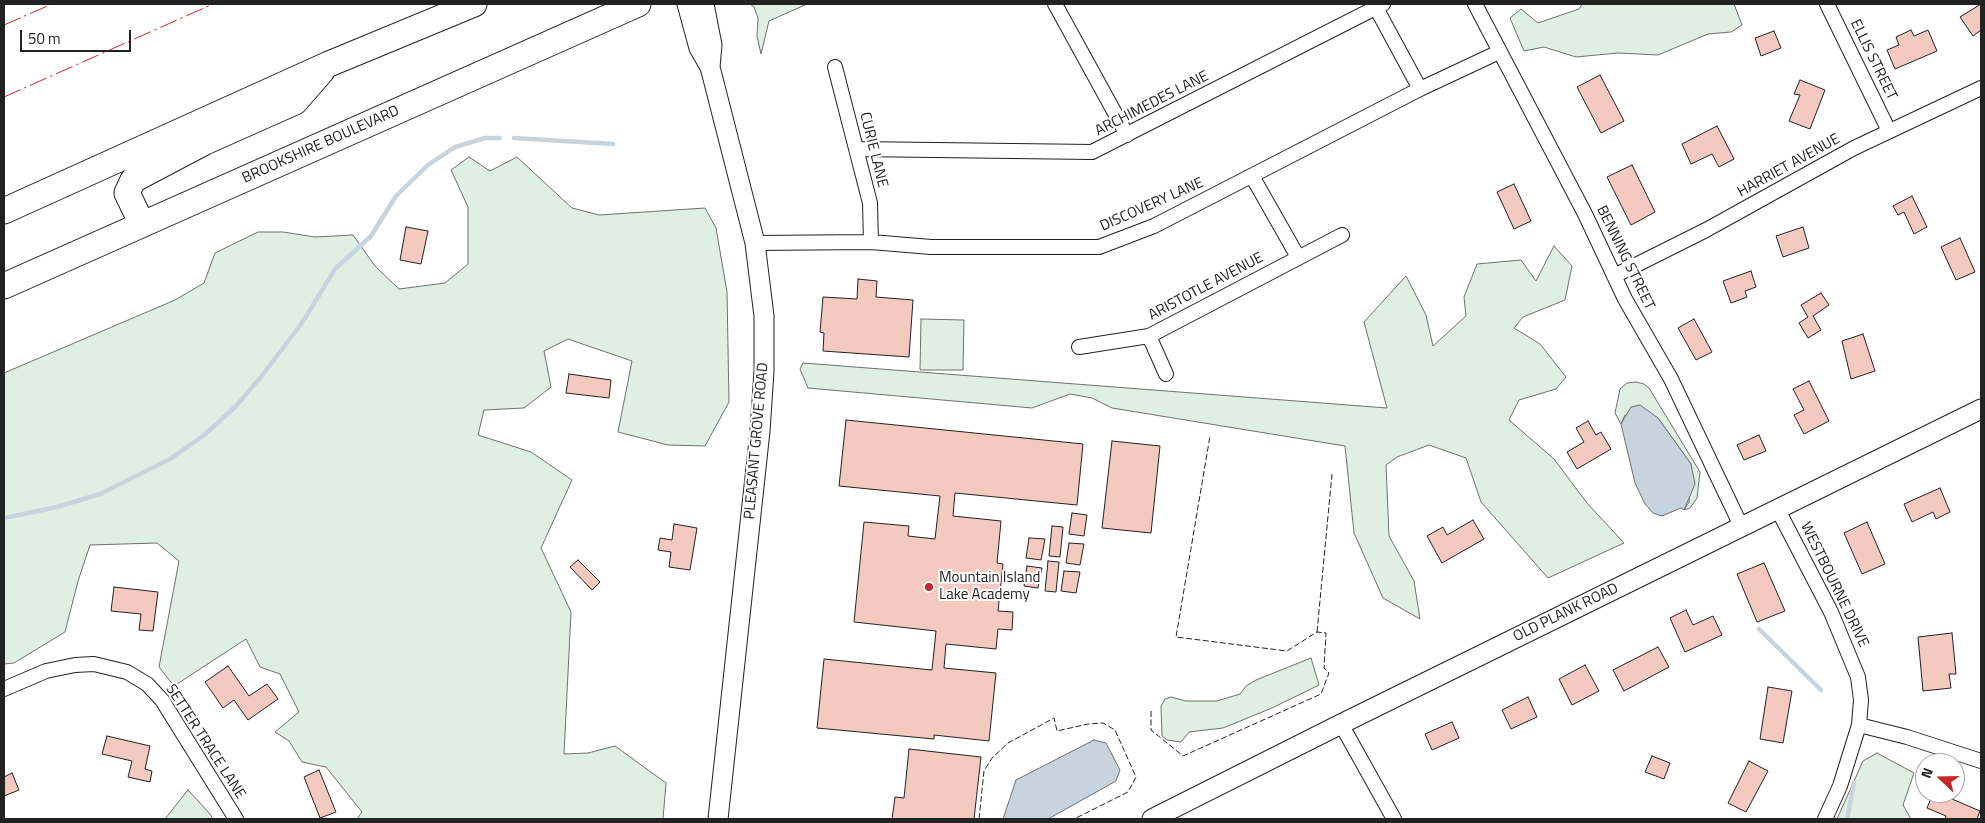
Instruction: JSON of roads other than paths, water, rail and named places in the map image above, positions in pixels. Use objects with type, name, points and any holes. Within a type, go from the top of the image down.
[{"type":"highway","points":[[4,211],[329,64],[474,4]]},
{"type":"highway","points":[[576,32],[606,4]]},
{"type":"highway","name":"BROOKSHIRE BOULEVARD","points":[[4,286],[638,4]]},
{"type":"highway","points":[[142,224],[128,193],[133,180],[205,142],[295,102],[329,64]]},
{"type":"street","name":"PLEASANT GROVE ROAD","points":[[687,4],[699,48],[710,67],[756,243],[764,316],[764,371],[760,431],[718,819]]},
{"type":"street","name":"PLEASANT GROVE ROAD","points":[[704,4],[712,45],[710,67]]},
{"type":"street","points":[[1055,4],[1127,135]]},
{"type":"street","name":"BENNING STREET","points":[[1475,4],[1585,214],[1614,276],[1671,379],[1742,528]]},
{"type":"street","name":"ELLIS STREET","points":[[1827,4],[1889,131]]},
{"type":"street","points":[[1378,5],[1420,89]]},
{"type":"street","name":"ARCHIMEDES LANE","points":[[856,149],[1092,152],[1378,5]]},
{"type":"street","name":"DISCOVERY LANE","points":[[756,243],[871,242],[931,246],[1099,247],[1154,226],[1420,89],[1499,52]]},
{"type":"street","name":"CURIE LANE","points":[[835,67],[870,203],[871,242]]},
{"type":"street","name":"HARRIET AVENUE","points":[[1614,276],[1706,230],[1889,131],[1981,88]]},
{"type":"street","points":[[1252,176],[1298,257]]},
{"type":"street","name":"ARISTOTLE AVENUE","points":[[1079,348],[1149,336],[1342,235]]},
{"type":"street","points":[[1149,336],[1166,374]]},
{"type":"street","name":"OLD PLANK ROAD","points":[[1152,819],[1981,409]]},
{"type":"street","name":"WESTBOURNE DRIVE","points":[[1778,510],[1849,652],[1858,677],[1861,700],[1860,725],[1840,786],[1825,819]]},
{"type":"street","name":"SETTER TRACE LANE","points":[[4,689],[46,671],[75,665],[94,664],[128,672],[147,684],[162,700],[236,819]]},
{"type":"street","points":[[1341,724],[1394,819]]},
{"type":"street","points":[[1860,725],[1907,737],[1981,761]]},
{"type":"waterway","points":[[4,518],[57,507],[100,494],[170,459],[203,436],[235,407],[261,377],[302,323],[335,269],[371,236],[396,196],[428,165],[455,147],[485,138],[500,138]]},
{"type":"waterway","points":[[514,138],[613,144]]},
{"type":"waterway","points":[[1759,629],[1821,690]]},
{"type":"waterway","points":[[1847,819],[1854,783]]},
{"type":"place","name":"Mountain Island Lake Academy","points":[[929,587]]}]
